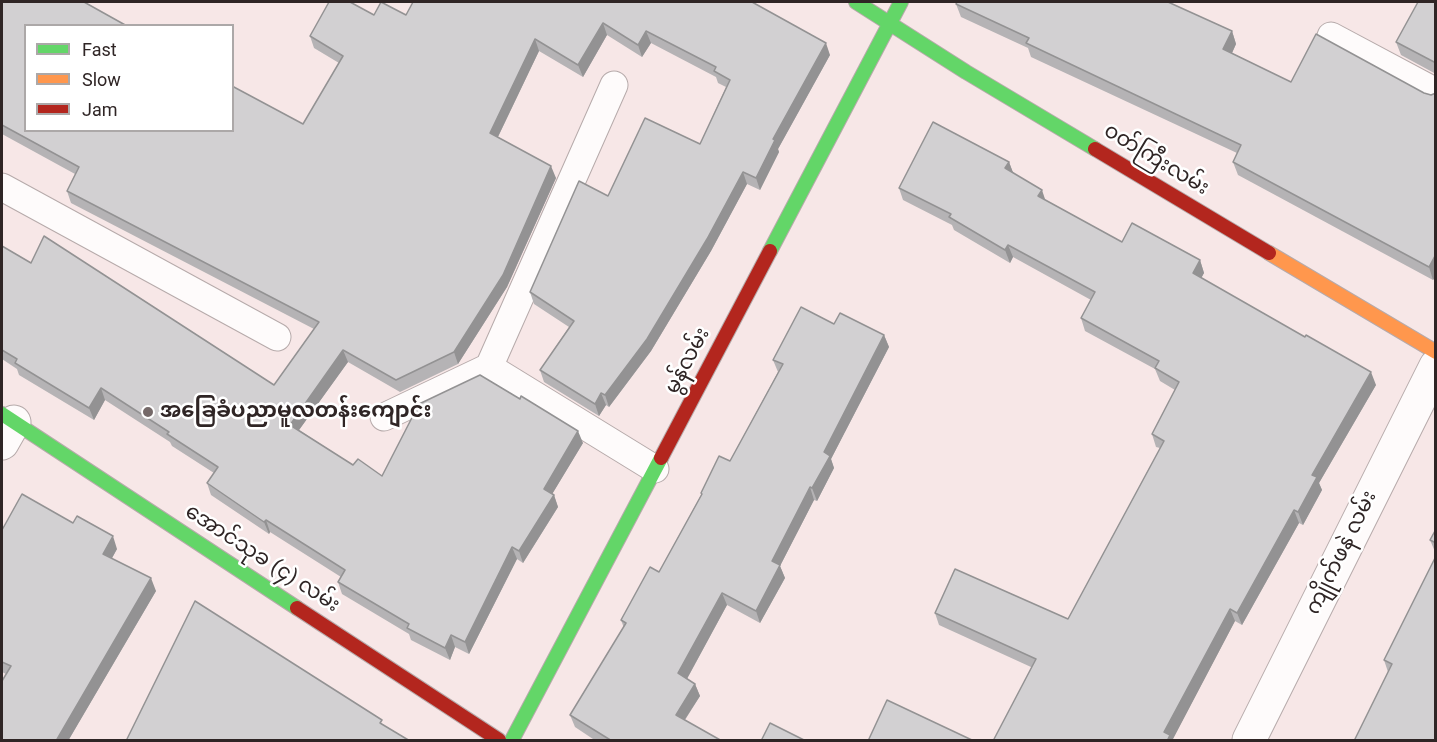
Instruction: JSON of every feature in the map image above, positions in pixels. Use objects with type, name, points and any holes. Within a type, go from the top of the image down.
[{"type":"street","name":"၀တ်ကြီးလမ်း","points":[[856,2],[966,72],[1436,351]]},
{"type":"street","name":"မွန်လမ်း","points":[[512,741],[902,2]]},
{"type":"street","name":"ကျိုက်ဖနဲ လမ်း","points":[[1249,741],[1436,366]]},
{"type":"street","name":"အောင်သုခ (၄) လမ်း","points":[[6,426],[499,741]]},
{"type":"lane","points":[[1331,36],[1436,92]]},
{"type":"lane","points":[[384,417],[489,367],[614,85]]},
{"type":"lane","points":[[2,187],[277,337]]},
{"type":"lane","points":[[489,367],[655,469]]},
{"type":"building","points":[[2,2],[84,2],[123,24],[24,24],[24,132],[234,132],[234,87],[303,124],[343,56],[310,36],[329,2],[350,2],[374,15],[381,2],[406,15],[413,2],[752,2],[826,43],[773,139],[775,140],[756,178],[743,172],[707,239],[647,339],[605,395],[601,393],[595,404],[540,370],[574,321],[530,292],[579,181],[608,196],[645,118],[700,144],[730,80],[714,71],[716,67],[646,31],[638,45],[603,23],[578,65],[535,39],[490,133],[551,166],[503,275],[454,352],[396,380],[343,350],[290,425],[353,465],[358,459],[382,476],[419,404],[480,375],[520,399],[521,396],[578,431],[544,489],[554,495],[519,551],[512,547],[465,642],[451,635],[445,648],[407,628],[409,624],[338,582],[345,570],[266,520],[264,522],[207,483],[218,467],[167,434],[169,432],[101,388],[89,408],[15,363],[17,359],[2,350],[2,246],[31,263],[44,236],[274,385],[319,322],[67,191],[79,167],[2,125]]},
{"type":"building","points":[[957,2],[1168,2],[1232,31],[1223,49],[1291,82],[1316,34],[1424,93],[1431,95],[1436,93],[1436,254],[1429,267],[1233,162],[1241,145],[1026,43],[1029,38],[956,4]]},
{"type":"building","points":[[1418,2],[1436,2],[1436,63],[1396,42]]},
{"type":"building","points":[[933,122],[1009,162],[1005,168],[1042,190],[1038,196],[1122,242],[1132,223],[1200,260],[1193,273],[1371,372],[1312,475],[1317,477],[1298,512],[1294,510],[1237,613],[1230,609],[1164,732],[1170,735],[1167,741],[993,741],[1036,659],[935,613],[955,569],[1068,619],[1164,441],[1152,434],[1179,382],[1155,368],[1159,361],[1081,318],[1095,292],[1008,245],[1005,250],[949,217],[951,214],[899,188]]},
{"type":"building","points":[[801,307],[834,324],[840,313],[884,335],[824,452],[830,456],[812,488],[810,487],[772,561],[780,565],[756,611],[722,593],[678,673],[695,684],[676,715],[722,741],[612,741],[570,715],[626,623],[621,620],[650,567],[659,572],[702,494],[719,456],[730,461],[783,364],[773,360]]},
{"type":"building","points":[[22,494],[73,523],[77,516],[113,536],[103,554],[151,578],[56,741],[2,741],[2,681],[11,666],[2,662],[2,530]]},
{"type":"building","points":[[1436,529],[1436,543],[1430,540]]},
{"type":"building","points":[[1436,556],[1436,741],[1354,741],[1392,664],[1384,660]]},
{"type":"building","points":[[195,601],[382,720],[380,723],[410,741],[126,741]]},
{"type":"building","points":[[887,700],[974,741],[868,741]]},
{"type":"building","points":[[770,723],[806,741],[761,741]]},
{"type":"traffic: fast","points":[[856,2],[966,72],[1095,149]]},
{"type":"traffic: fast","points":[[770,251],[901,2]]},
{"type":"traffic: fast","points":[[2,414],[297,608]]},
{"type":"traffic: fast","points":[[512,740],[661,458]]},
{"type":"traffic: slow","points":[[1269,253],[1436,352]]},
{"type":"traffic: jam","points":[[1095,149],[1269,253]]},
{"type":"traffic: jam","points":[[661,458],[770,251]]},
{"type":"traffic: jam","points":[[297,608],[499,740]]},
{"type":"place","name":"အခြေခံပညာမူလတန်းကျောင်း","points":[[148,412]]}]
